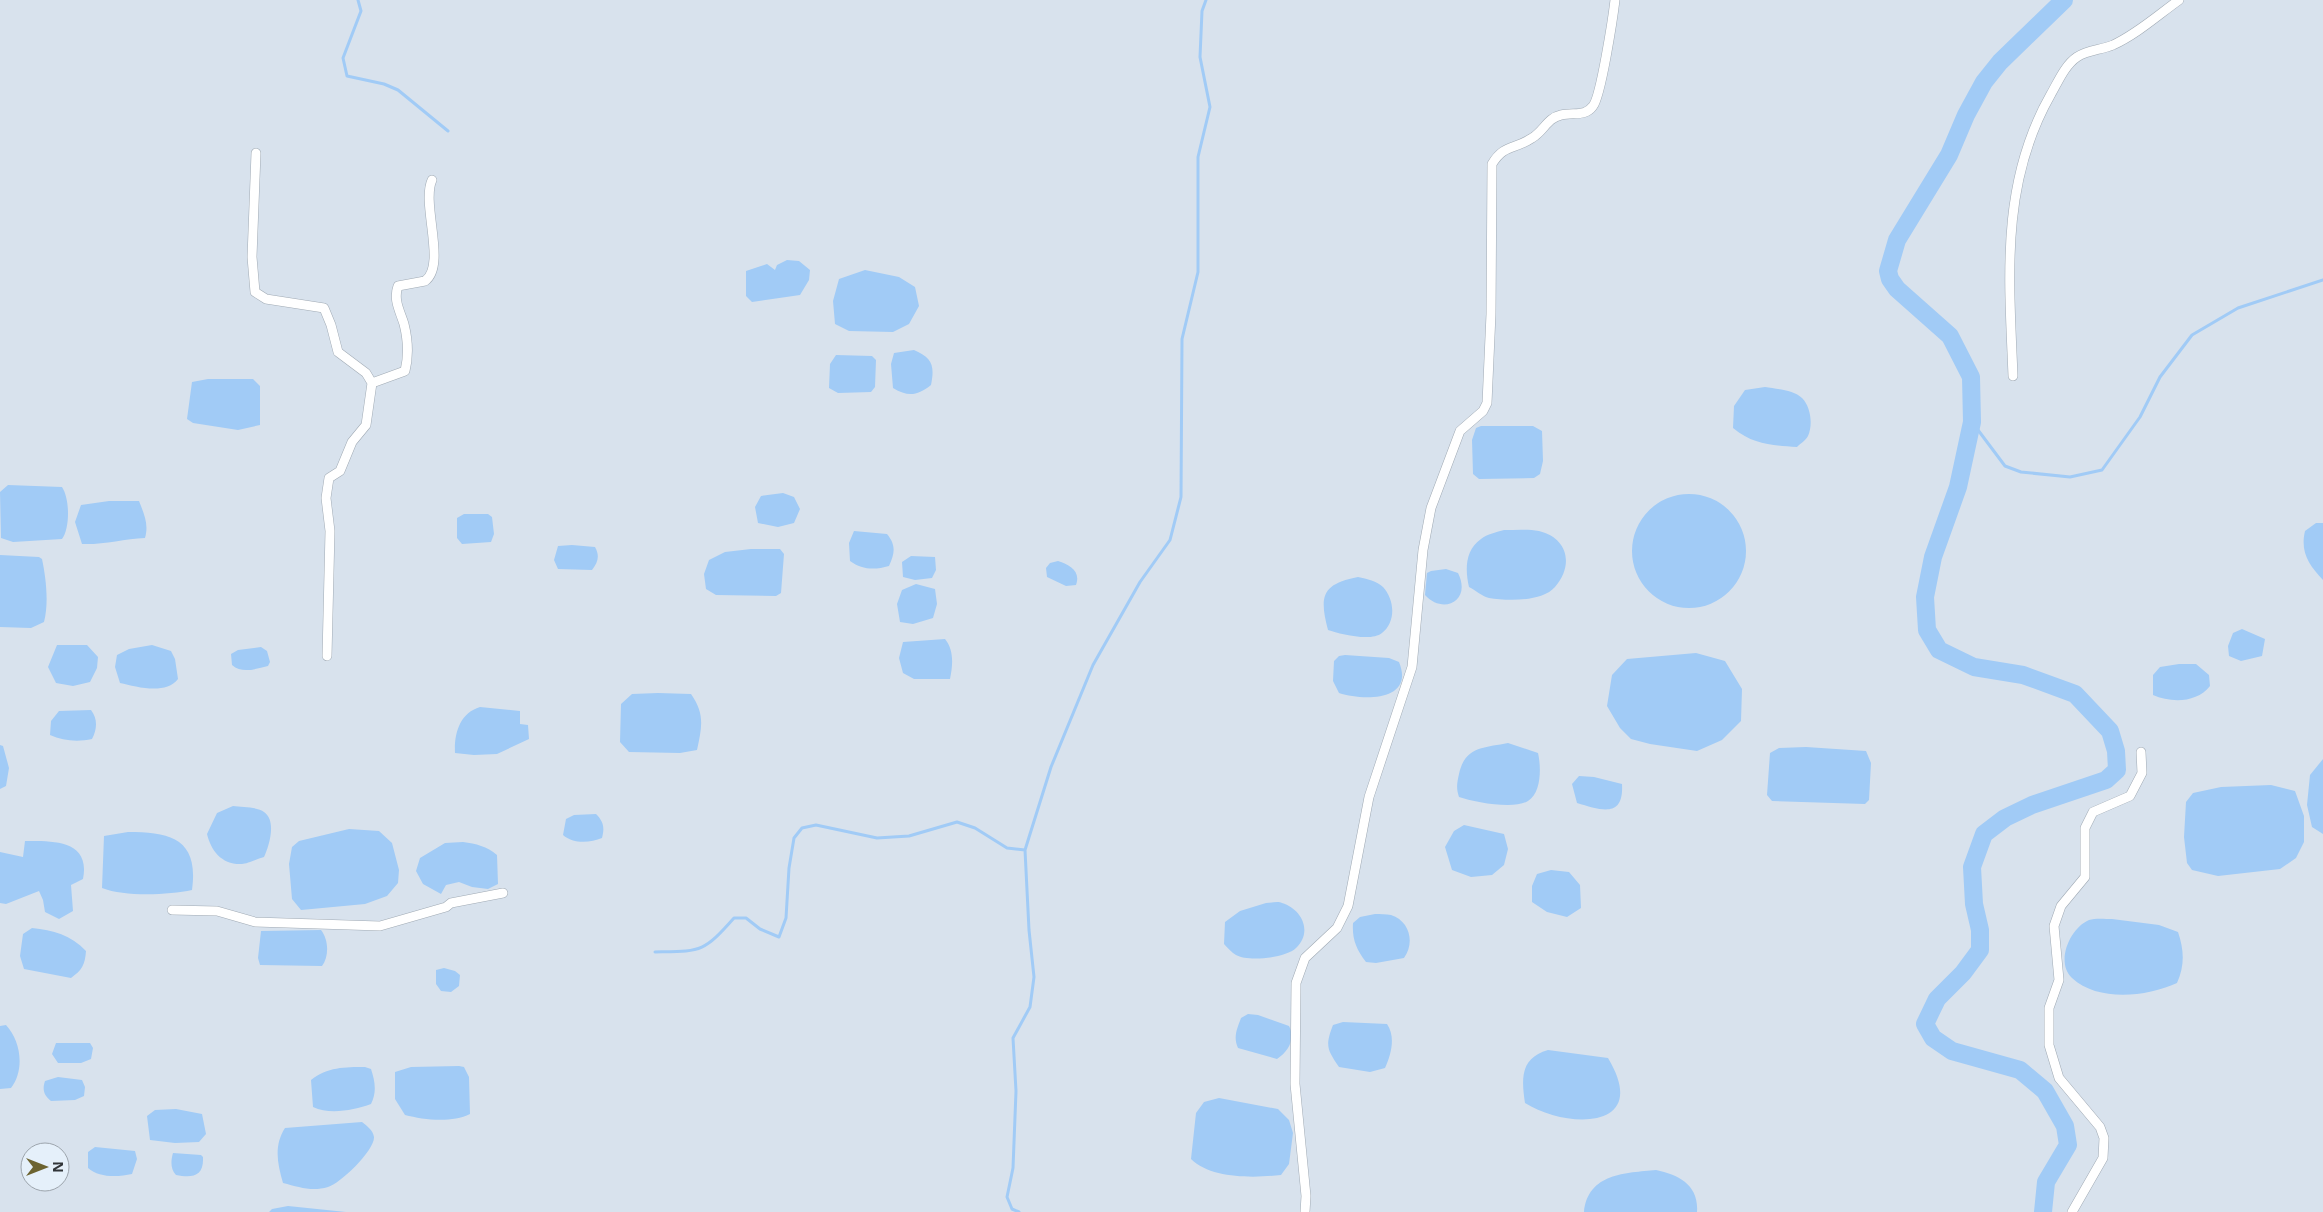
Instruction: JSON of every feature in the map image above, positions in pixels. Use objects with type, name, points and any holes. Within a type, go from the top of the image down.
[{"type":"street","points":[[1305,1212],[1306,1196],[1294,1084],[1296,983],[1305,958],[1337,928],[1348,906],[1369,797],[1412,667],[1422,550],[1431,508],[1460,431],[1483,411],[1487,403],[1491,314],[1492,164],[1499,152],[1535,137],[1549,119],[1561,115],[1584,114],[1594,105],[1611,33],[1614,0]]},
{"type":"street","points":[[2013,376],[2010,221],[2023,159],[2045,104],[2062,74],[2076,58],[2112,45],[2179,0]]},
{"type":"street","points":[[256,153],[252,257],[255,292],[266,298],[324,308],[331,325],[338,352],[366,372],[372,383],[366,424],[352,442],[340,471],[330,478],[326,498],[330,531],[327,656]]},
{"type":"street","points":[[372,383],[405,371],[408,360],[407,341],[396,301],[396,291],[398,286],[403,284],[425,281],[433,271],[430,194],[432,180]]},
{"type":"street","points":[[2072,1212],[2102,1158],[2104,1138],[2100,1127],[2059,1078],[2049,1045],[2049,1008],[2059,980],[2054,926],[2061,906],[2085,877],[2085,828],[2093,812],[2130,796],[2142,773],[2141,752]]},
{"type":"street","points":[[172,910],[217,911],[255,922],[380,926],[446,907],[451,903],[503,892]]},
{"type":"water","points":[[787,260],[799,261],[810,270],[809,280],[800,295],[752,302],[746,296],[746,271],[767,264],[775,270],[777,265]]},
{"type":"water","points":[[865,270],[899,277],[915,287],[919,306],[909,324],[893,332],[849,331],[835,324],[833,301],[839,279]]},
{"type":"water","points":[[914,350],[928,359],[933,372],[931,385],[917,393],[908,394],[893,388],[891,364],[894,353]]},
{"type":"water","points":[[836,355],[872,356],[876,360],[875,387],[871,392],[838,393],[829,388],[830,364]]},
{"type":"water","points":[[208,379],[253,379],[260,386],[260,425],[238,430],[193,423],[187,419],[192,382]]},
{"type":"water","points":[[1765,387],[1795,393],[1805,402],[1810,416],[1810,432],[1797,447],[1771,445],[1756,441],[1733,428],[1734,406],[1745,390]]},
{"type":"water","points":[[1481,426],[1533,426],[1542,431],[1543,461],[1540,474],[1534,478],[1479,479],[1473,474],[1472,440],[1476,428]]},
{"type":"water","points":[[8,485],[62,487],[68,506],[68,521],[62,539],[13,542],[1,538],[0,492]]},
{"type":"water","points":[[783,493],[794,497],[800,509],[794,523],[778,527],[758,523],[755,507],[761,496]]},
{"type":"water","points":[[1689,494],[1711,498],[1729,511],[1742,529],[1746,551],[1742,573],[1729,591],[1711,604],[1689,608],[1667,604],[1649,591],[1636,573],[1632,551],[1636,529],[1649,511],[1667,498]]},
{"type":"water","points":[[109,501],[139,501],[146,524],[145,538],[82,544],[75,522],[81,505]]},
{"type":"water","points":[[464,514],[488,514],[492,517],[494,534],[491,542],[462,544],[457,538],[457,518]]},
{"type":"water","points":[[2316,523],[2323,523],[2323,580],[2307,558],[2304,545],[2305,531]]},
{"type":"water","points":[[1504,530],[1539,531],[1549,535],[1562,546],[1566,561],[1565,570],[1561,579],[1549,592],[1533,598],[1505,600],[1487,597],[1469,587],[1467,567],[1472,549],[1483,537]]},
{"type":"water","points":[[854,531],[887,534],[894,549],[889,566],[869,568],[859,566],[850,561],[849,543]]},
{"type":"water","points":[[558,546],[595,547],[598,559],[592,570],[558,569],[554,560]]},
{"type":"water","points":[[751,549],[780,549],[784,554],[781,593],[776,596],[716,595],[706,589],[704,574],[709,560],[725,552]]},
{"type":"water","points":[[0,555],[39,557],[42,559],[46,590],[44,622],[31,628],[0,627]]},
{"type":"water","points":[[911,556],[935,557],[936,570],[932,578],[915,580],[903,577],[902,562]]},
{"type":"water","points":[[1058,561],[1067,564],[1076,572],[1076,585],[1066,586],[1047,577],[1046,568],[1050,563]]},
{"type":"water","points":[[1446,569],[1458,573],[1461,591],[1454,602],[1440,604],[1432,601],[1425,595],[1427,573]]},
{"type":"water","points":[[1358,577],[1372,580],[1381,585],[1387,592],[1392,604],[1390,623],[1377,636],[1363,637],[1328,630],[1324,608],[1326,593],[1337,583]]},
{"type":"water","points":[[916,584],[935,589],[937,604],[933,618],[913,624],[900,622],[897,604],[902,590]]},
{"type":"water","points":[[2242,629],[2265,639],[2262,656],[2241,661],[2229,656],[2228,646],[2233,633]]},
{"type":"water","points":[[945,639],[950,648],[952,658],[950,679],[914,679],[903,673],[899,658],[903,642]]},
{"type":"water","points":[[57,645],[87,645],[98,657],[97,668],[90,682],[73,686],[56,683],[48,667]]},
{"type":"water","points":[[152,645],[171,651],[175,659],[178,679],[173,684],[159,688],[143,688],[120,683],[115,667],[117,655],[129,649]]},
{"type":"water","points":[[261,647],[267,651],[270,662],[268,666],[244,670],[232,665],[231,654],[238,650]]},
{"type":"water","points":[[1696,653],[1725,661],[1742,689],[1741,721],[1722,740],[1697,751],[1650,744],[1631,739],[1620,728],[1607,706],[1612,675],[1627,659]]},
{"type":"water","points":[[1339,656],[1389,658],[1399,662],[1402,675],[1400,684],[1394,691],[1373,697],[1349,696],[1339,693],[1333,681],[1334,661]]},
{"type":"water","points":[[2196,664],[2209,675],[2210,686],[2198,696],[2183,700],[2160,698],[2153,695],[2153,675],[2160,667]]},
{"type":"water","points":[[632,694],[691,694],[699,708],[701,721],[697,750],[680,753],[629,752],[620,742],[621,704]]},
{"type":"water","points":[[480,707],[520,711],[520,724],[528,725],[529,739],[497,754],[474,755],[455,753],[457,731],[463,719],[473,710]]},
{"type":"water","points":[[91,710],[96,724],[92,739],[60,739],[50,735],[51,721],[59,711]]},
{"type":"water","points":[[1508,743],[1538,753],[1540,765],[1539,779],[1533,797],[1522,804],[1504,805],[1484,803],[1459,797],[1458,780],[1466,758],[1477,750]]},
{"type":"water","points":[[0,745],[3,746],[9,768],[6,786],[0,789]]},
{"type":"water","points":[[1806,747],[1866,751],[1871,763],[1869,800],[1865,804],[1772,801],[1767,795],[1770,753],[1779,748]]},
{"type":"water","points":[[2323,759],[2323,834],[2312,827],[2307,805],[2310,775]]},
{"type":"water","points":[[1579,776],[1594,777],[1622,784],[1622,795],[1619,803],[1615,807],[1602,809],[1577,803],[1572,784]]},
{"type":"water","points":[[2271,785],[2295,791],[2304,816],[2304,842],[2296,858],[2280,869],[2218,876],[2192,870],[2187,863],[2184,837],[2186,802],[2193,793],[2221,787]]},
{"type":"water","points":[[233,806],[258,809],[268,816],[271,834],[264,857],[244,864],[235,864],[218,856],[211,846],[207,834],[217,813]]},
{"type":"water","points":[[596,814],[603,824],[602,838],[582,842],[572,840],[563,835],[566,819],[574,815]]},
{"type":"water","points":[[1464,825],[1504,834],[1508,849],[1504,865],[1492,875],[1471,877],[1452,870],[1445,847],[1454,831]]},
{"type":"water","points":[[349,829],[379,831],[392,843],[399,870],[398,883],[387,896],[365,904],[301,910],[292,899],[289,864],[292,847],[299,841]]},
{"type":"water","points":[[128,832],[157,834],[179,842],[186,849],[191,859],[193,873],[192,890],[171,893],[134,894],[102,888],[104,836]]},
{"type":"water","points":[[25,841],[57,842],[75,849],[81,856],[84,866],[83,879],[71,885],[73,911],[59,919],[45,912],[39,891],[6,904],[0,903],[0,852],[23,857]]},
{"type":"water","points":[[463,842],[485,847],[497,855],[498,884],[488,889],[472,887],[459,882],[446,885],[441,894],[423,884],[416,871],[420,858],[445,843]]},
{"type":"water","points":[[1551,870],[1569,872],[1580,885],[1581,908],[1567,917],[1547,912],[1532,902],[1532,886],[1537,874]]},
{"type":"water","points":[[1280,902],[1295,910],[1303,922],[1304,935],[1301,942],[1291,951],[1267,958],[1249,958],[1234,954],[1224,944],[1225,922],[1240,911],[1266,903]]},
{"type":"water","points":[[1375,914],[1391,915],[1403,922],[1410,939],[1404,958],[1376,963],[1366,962],[1357,948],[1354,939],[1353,923],[1360,917]]},
{"type":"water","points":[[2112,919],[2159,925],[2178,932],[2183,958],[2177,983],[2151,992],[2123,995],[2095,991],[2083,986],[2072,978],[2067,971],[2065,955],[2067,946],[2076,930],[2089,920]]},
{"type":"water","points":[[32,928],[61,934],[74,941],[86,951],[84,964],[78,972],[71,978],[24,969],[20,956],[23,934]]},
{"type":"water","points":[[321,930],[326,939],[327,948],[326,958],[322,966],[260,965],[258,958],[261,931]]},
{"type":"water","points":[[444,968],[455,971],[460,975],[459,986],[451,992],[441,991],[436,984],[436,970]]},
{"type":"water","points":[[1248,1014],[1258,1015],[1289,1026],[1292,1036],[1290,1045],[1285,1053],[1277,1059],[1238,1048],[1236,1040],[1237,1029],[1241,1018]]},
{"type":"water","points":[[1343,1022],[1387,1024],[1392,1040],[1391,1052],[1385,1068],[1370,1072],[1339,1067],[1332,1056],[1328,1043],[1333,1025]]},
{"type":"water","points":[[6,1025],[18,1047],[20,1064],[11,1088],[0,1089],[0,1026]]},
{"type":"water","points":[[56,1043],[90,1043],[93,1048],[91,1059],[81,1063],[58,1063],[52,1054]]},
{"type":"water","points":[[1548,1050],[1608,1058],[1619,1082],[1619,1099],[1612,1111],[1598,1118],[1581,1119],[1561,1117],[1542,1112],[1525,1103],[1523,1077],[1528,1063],[1532,1058]]},
{"type":"water","points":[[365,1067],[371,1069],[374,1082],[375,1091],[371,1104],[350,1110],[334,1111],[313,1107],[311,1080],[330,1070]]},
{"type":"water","points":[[411,1067],[464,1067],[469,1077],[470,1114],[447,1120],[405,1115],[395,1099],[395,1072]]},
{"type":"water","points":[[58,1077],[82,1080],[85,1087],[84,1096],[75,1100],[51,1101],[44,1092],[45,1081]]},
{"type":"water","points":[[1219,1098],[1278,1109],[1289,1120],[1293,1133],[1289,1164],[1281,1175],[1246,1177],[1221,1174],[1200,1166],[1191,1159],[1196,1113],[1204,1102]]},
{"type":"water","points":[[176,1109],[202,1114],[206,1134],[199,1142],[175,1143],[150,1140],[147,1116],[155,1110]]},
{"type":"water","points":[[362,1122],[372,1132],[374,1137],[373,1143],[356,1166],[340,1180],[328,1187],[316,1189],[283,1183],[279,1168],[278,1148],[285,1128]]},
{"type":"water","points":[[95,1147],[135,1151],[137,1159],[132,1174],[115,1176],[98,1174],[92,1171],[88,1168],[88,1152]]},
{"type":"water","points":[[173,1153],[201,1155],[203,1157],[203,1164],[201,1169],[196,1175],[192,1176],[176,1175],[171,1161]]},
{"type":"water","points":[[1656,1170],[1680,1178],[1691,1188],[1697,1203],[1697,1212],[1584,1212],[1587,1199],[1593,1189],[1601,1182],[1621,1174]]},
{"type":"water","points":[[288,1206],[346,1212],[269,1212],[272,1209]]},
{"type":"waterway","points":[[358,0],[361,11],[343,58],[347,76],[384,84],[398,90],[448,131]]},
{"type":"waterway","points":[[1019,1212],[1012,1209],[1007,1197],[1013,1168],[1016,1091],[1013,1038],[1030,1007],[1034,977],[1029,930],[1025,850],[1051,767],[1093,665],[1140,582],[1170,540],[1181,497],[1182,339],[1198,272],[1198,157],[1210,107],[1200,57],[1202,11],[1206,0]]},
{"type":"waterway","points":[[2043,1212],[2046,1182],[2068,1145],[2065,1126],[2045,1091],[2020,1070],[1952,1051],[1933,1038],[1925,1024],[1937,999],[1963,973],[1980,950],[1980,930],[1974,904],[1972,867],[1984,834],[2005,818],[2032,805],[2106,780],[2117,770],[2116,751],[2110,731],[2075,694],[2023,675],[1974,667],[1939,650],[1927,630],[1925,597],[1933,557],[1958,487],[1972,422],[1971,377],[1950,336],[1897,289],[1890,279],[1888,271],[1897,240],[1949,155],[1966,115],[1984,82],[2000,62],[2064,0]]},
{"type":"waterway","points":[[1972,422],[2005,466],[2021,472],[2070,477],[2102,470],[2140,417],[2160,377],[2192,335],[2238,308],[2323,280]]},
{"type":"waterway","points":[[655,952],[700,948],[715,938],[734,918],[746,918],[760,929],[779,937],[786,918],[789,868],[794,838],[802,828],[816,825],[877,838],[909,836],[957,822],[975,828],[1007,848],[1025,850]]}]
